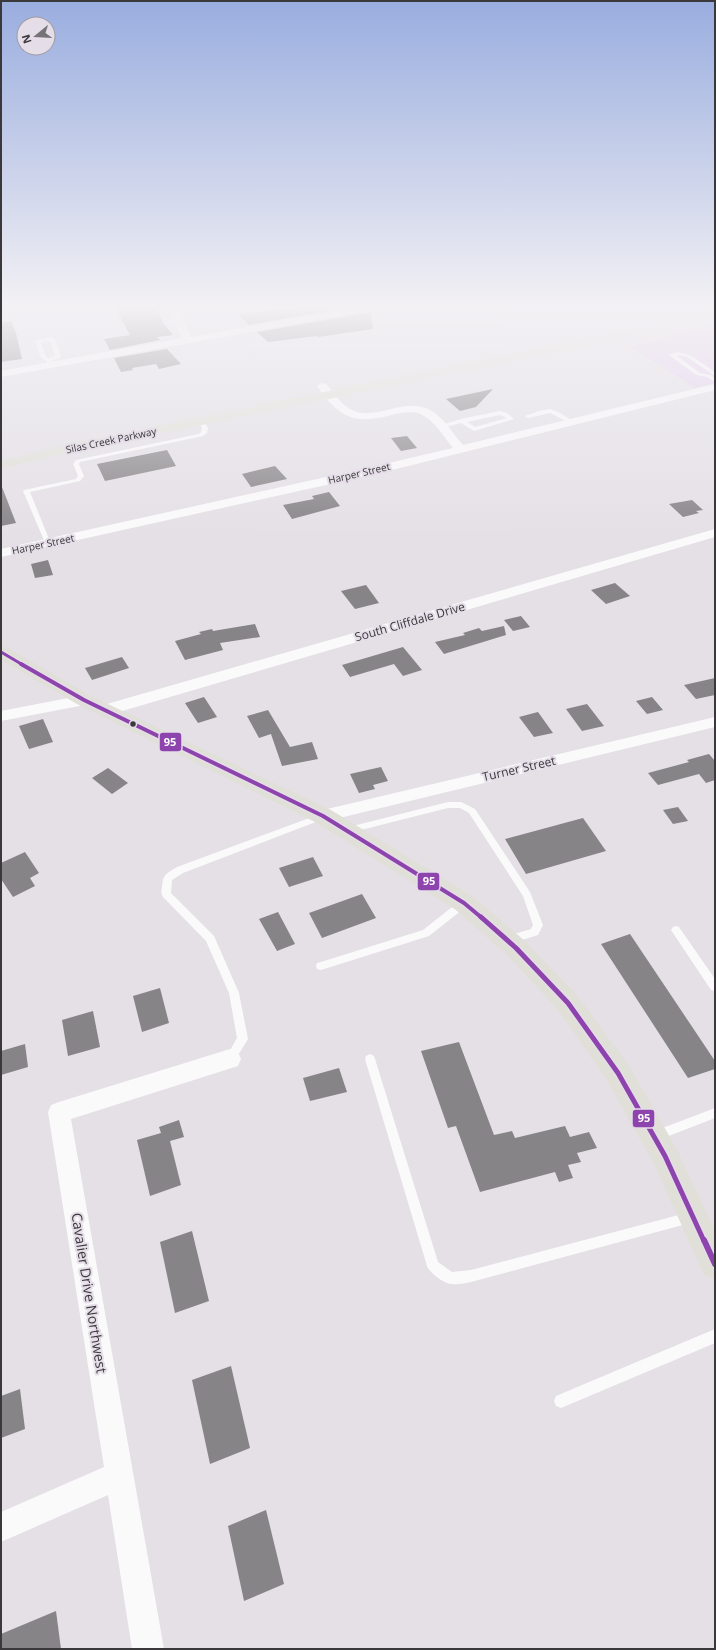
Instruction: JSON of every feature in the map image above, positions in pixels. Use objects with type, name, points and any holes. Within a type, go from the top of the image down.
[{"type":"main road","name":"Silas Creek Parkway","points":[[1,465],[201,421],[357,384]]},
{"type":"main road","name":"Silas Creek Parkway","points":[[1,455],[60,441],[363,384]]},
{"type":"main road","points":[[1,652],[84,700],[323,816],[464,903],[507,940],[568,1003],[618,1073],[665,1156],[715,1264]]},
{"type":"street","name":"Harper Street","points":[[1,553],[48,544],[460,449],[570,421],[715,387]]},
{"type":"street","points":[[327,391],[340,406],[354,415],[374,415],[400,410],[418,409],[426,412],[441,426],[460,449]]},
{"type":"street","name":"South Cliffdale Drive","points":[[106,710],[715,533]]},
{"type":"street","points":[[1,716],[84,700]]},
{"type":"street","name":"Turner Street","points":[[323,816],[715,722]]},
{"type":"street","name":"Cavalier Drive Northwest","points":[[148,1649],[60,1112],[230,1059]]},
{"type":"street","points":[[1,1526],[119,1475]]},
{"type":"lane","points":[[528,416],[550,410],[555,411],[570,421]]},
{"type":"lane","points":[[441,426],[462,421],[500,413],[505,414],[511,419],[474,429],[470,428],[462,421]]},
{"type":"lane","points":[[48,544],[26,491],[78,480],[81,476],[76,464],[78,461],[201,435],[204,433],[205,428],[201,421]]},
{"type":"lane","points":[[346,830],[448,805],[461,805],[472,812],[527,895],[538,925],[535,932],[507,940]]},
{"type":"lane","points":[[230,1059],[243,1040],[234,993],[210,939],[166,894],[168,878],[180,870],[323,816]]},
{"type":"lane","points":[[321,966],[426,933],[464,903]]},
{"type":"lane","points":[[676,930],[715,987]]},
{"type":"lane","points":[[370,1059],[433,1266],[451,1278],[471,1276],[693,1217]]},
{"type":"lane","points":[[654,1136],[715,1113]]},
{"type":"lane","points":[[561,1401],[715,1336]]},
{"type":"shaded area","points":[[689,384],[711,384],[695,388]]},
{"type":"building","points":[[493,389],[476,407],[460,411],[446,399]]},
{"type":"building","points":[[407,436],[417,448],[401,451],[391,438]]},
{"type":"building","points":[[167,450],[176,466],[105,481],[97,464]]},
{"type":"building","points":[[275,466],[287,479],[251,487],[242,474]]},
{"type":"building","points":[[2,487],[16,523],[1,526],[1,488]]},
{"type":"building","points":[[329,492],[340,506],[292,519],[283,505],[314,499],[312,496]]},
{"type":"building","points":[[692,500],[703,510],[696,511],[699,513],[683,517],[669,504]]},
{"type":"building","points":[[48,560],[53,575],[35,578],[31,564]]},
{"type":"building","points":[[615,583],[630,596],[606,604],[591,590]]},
{"type":"building","points":[[366,585],[379,603],[355,609],[341,591]]},
{"type":"building","points":[[521,616],[530,627],[513,631],[504,620]]},
{"type":"building","points":[[255,624],[260,637],[220,643],[223,650],[185,660],[175,641],[201,634],[199,632],[212,629],[213,631]]},
{"type":"building","points":[[504,626],[506,635],[444,654],[435,642],[465,635],[463,633],[479,628],[482,631]]},
{"type":"building","points":[[403,647],[422,670],[403,676],[394,664],[350,677],[342,665]]},
{"type":"building","points":[[122,657],[129,668],[92,680],[85,668]]},
{"type":"building","points":[[715,678],[715,695],[696,699],[684,685]]},
{"type":"building","points":[[204,697],[217,717],[198,723],[185,703]]},
{"type":"building","points":[[652,697],[663,710],[647,714],[636,701]]},
{"type":"building","points":[[587,704],[604,726],[582,731],[566,709]]},
{"type":"building","points":[[268,710],[290,747],[312,742],[318,759],[282,766],[271,734],[259,738],[247,716]]},
{"type":"building","points":[[538,712],[553,733],[534,737],[519,717]]},
{"type":"building","points":[[43,719],[53,742],[29,749],[19,726]]},
{"type":"building","points":[[709,754],[715,761],[715,780],[706,783],[699,774],[658,785],[648,773],[689,762],[687,760]]},
{"type":"building","points":[[381,767],[388,781],[373,785],[375,789],[359,793],[350,774]]},
{"type":"building","points":[[108,768],[128,783],[112,794],[92,778]]},
{"type":"building","points":[[678,807],[688,821],[673,824],[663,810]]},
{"type":"building","points":[[583,818],[606,851],[526,874],[505,839]]},
{"type":"building","points":[[25,852],[39,873],[30,878],[35,886],[13,897],[1,879],[1,863]]},
{"type":"building","points":[[313,857],[323,876],[289,887],[279,868]]},
{"type":"building","points":[[362,894],[376,918],[322,938],[309,913]]},
{"type":"building","points":[[278,912],[295,944],[277,951],[259,919]]},
{"type":"building","points":[[630,934],[715,1061],[715,1069],[688,1078],[601,944]]},
{"type":"building","points":[[160,988],[169,1023],[142,1032],[133,996]]},
{"type":"building","points":[[93,1011],[100,1047],[68,1056],[62,1020]]},
{"type":"building","points":[[459,1042],[494,1135],[512,1131],[515,1138],[565,1126],[570,1137],[589,1132],[597,1148],[577,1153],[581,1162],[568,1165],[573,1178],[559,1182],[555,1172],[480,1192],[456,1126],[448,1128],[421,1051]]},
{"type":"building","points":[[25,1044],[28,1067],[1,1075],[1,1051]]},
{"type":"building","points":[[339,1068],[347,1092],[310,1101],[303,1078]]},
{"type":"building","points":[[179,1120],[184,1137],[170,1141],[181,1185],[150,1196],[137,1140],[161,1133],[159,1127]]},
{"type":"building","points":[[192,1231],[209,1301],[175,1313],[160,1242]]},
{"type":"building","points":[[231,1366],[250,1448],[210,1464],[192,1380]]},
{"type":"building","points":[[20,1389],[25,1429],[1,1438],[1,1396]]},
{"type":"building","points":[[266,1510],[284,1584],[244,1601],[228,1526]]},
{"type":"building","points":[[56,1611],[61,1649],[1,1649],[1,1634]]},
{"type":"transit line","name":"95","points":[[1,652],[84,700],[323,816],[464,903],[516,948],[568,1003],[618,1073],[665,1156],[715,1264]]}]
